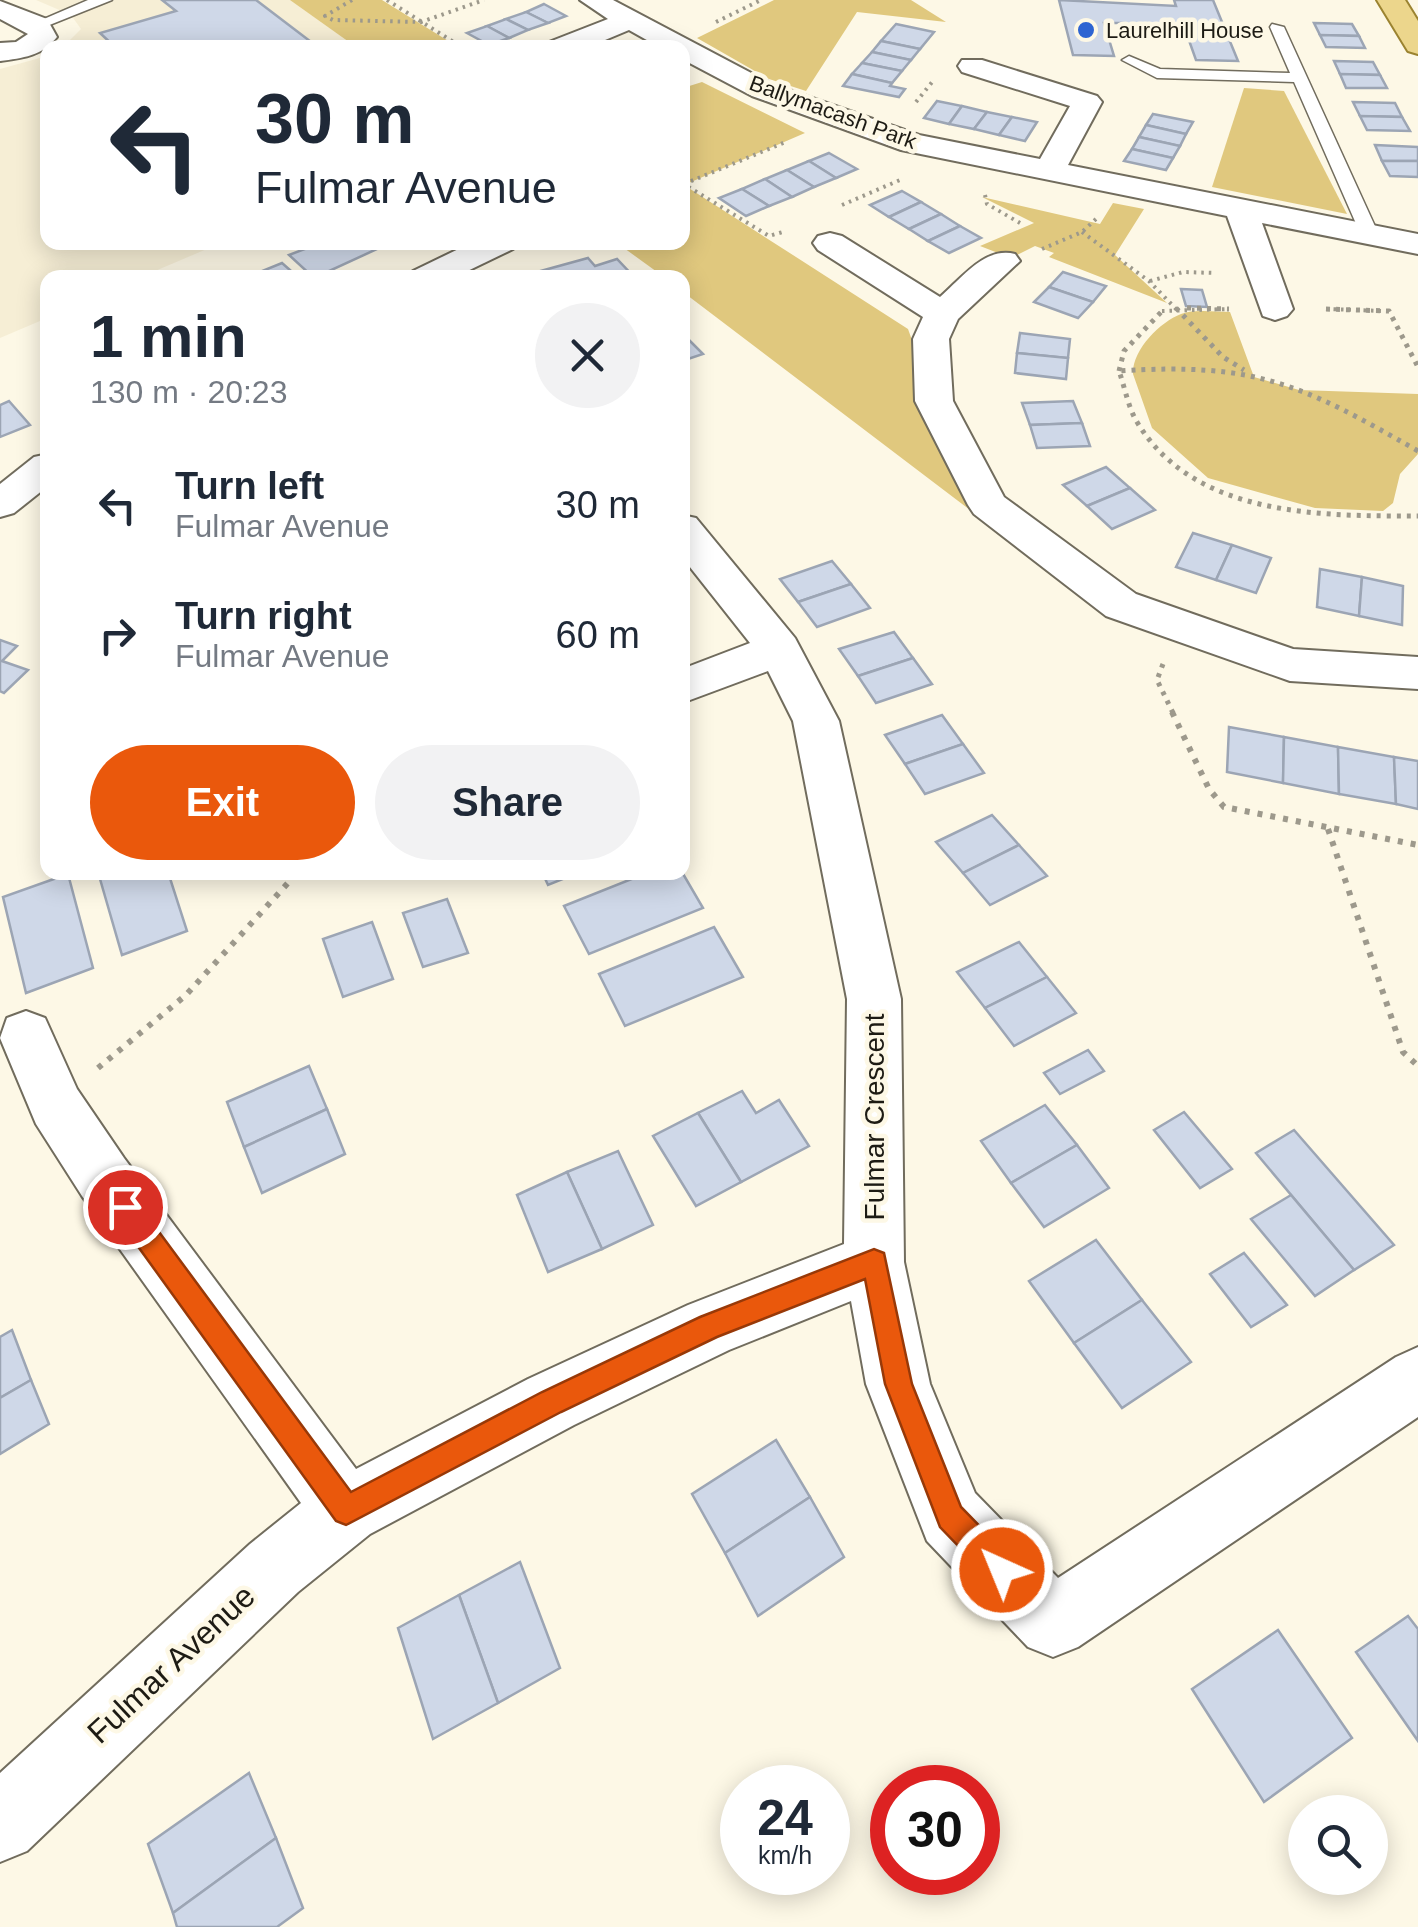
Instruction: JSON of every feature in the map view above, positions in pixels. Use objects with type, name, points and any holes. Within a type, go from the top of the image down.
[{"type":"street","name":"Ballymacash Park","points":[[593,0],[668,40]]},
{"type":"street","points":[[0,8],[37,24],[43,36],[23,50],[0,52]]},
{"type":"street","points":[[580,40],[631,20]]},
{"type":"street","name":"Ballymacash Park","points":[[690,52],[762,90],[890,135],[1048,172],[1418,244]]},
{"type":"street","points":[[972,66],[1087,102],[1048,172]]},
{"type":"street","points":[[1241,210],[1275,309]]},
{"type":"street","points":[[820,226],[942,314]]},
{"type":"street","points":[[451,270],[487,250]]},
{"type":"street","points":[[1003,261],[942,314],[931,339],[934,401],[988,505],[1121,605],[1290,665],[1418,673]]},
{"type":"street","points":[[0,504],[40,472]]},
{"type":"street","name":"Fulmar Crescent","points":[[690,538],[779,649],[816,722],[874,999],[874,1262],[898,1384],[951,1517],[1053,1622],[1418,1379]]},
{"type":"street","points":[[690,684],[779,649]]},
{"type":"street","points":[[26,1036],[56,1106],[103,1177],[346,1510]]},
{"type":"street","name":"Fulmar Avenue","points":[[0,1824],[274,1568],[346,1510],[552,1402],[674,1344],[874,1262]]},
{"type":"lane","points":[[37,24],[105,0]]},
{"type":"lane","points":[[1276,26],[1370,235]]},
{"type":"lane","points":[[1129,60],[1157,74],[1300,78]]},
{"type":"path","points":[[352,0],[325,16],[333,20],[421,22],[484,0]]},
{"type":"path","points":[[387,0],[449,40]]},
{"type":"path","points":[[890,135],[932,81],[972,66]]},
{"type":"path","points":[[690,181],[843,118]]},
{"type":"path","points":[[690,188],[769,236],[820,226],[922,170],[947,150]]},
{"type":"path","points":[[978,157],[987,204],[1022,224]]},
{"type":"path","points":[[1003,261],[1082,232],[1094,224],[1117,186]]},
{"type":"path","points":[[1082,232],[1149,281],[1223,357],[1248,372],[1329,400],[1418,451]]},
{"type":"path","points":[[1039,233],[1056,243]]},
{"type":"path","points":[[1149,281],[1183,272],[1262,274]]},
{"type":"path","points":[[1326,309],[1389,311],[1418,367]]},
{"type":"path","points":[[1248,372],[1175,368],[1119,371],[1137,422],[1157,451],[1182,472],[1221,492],[1272,507],[1324,516],[1418,516]]},
{"type":"path","points":[[1177,625],[1157,680],[1215,799],[1237,811],[1418,845]]},
{"type":"path","points":[[1328,828],[1403,1052],[1418,1066]]},
{"type":"path","points":[[56,1106],[186,995],[291,880]]},
{"type":"shaded area","points":[[36,0],[310,0],[298,5],[346,40],[70,40],[81,29],[71,15]]},
{"type":"shaded area","points":[[290,0],[382,0],[447,40],[346,40]]},
{"type":"shaded area","points":[[774,0],[911,0],[946,22],[857,12],[806,91],[769,79],[697,38]]},
{"type":"shaded area","points":[[40,58],[40,250],[205,250],[157,270],[40,270],[40,321],[0,338],[0,69]]},
{"type":"shaded area","points":[[702,82],[805,133],[690,182],[690,86]]},
{"type":"shaded area","points":[[1244,88],[1284,91],[1347,214],[1212,187]]},
{"type":"shaded area","points":[[690,189],[908,329],[974,513],[690,297],[690,270],[654,270],[627,250],[690,250]]},
{"type":"shaded area","points":[[982,197],[1100,224],[1113,203],[1144,209],[1115,255],[1167,303],[1049,257],[1054,253],[1035,246],[1011,258],[980,246],[1034,223]]},
{"type":"shaded area","points":[[1230,312],[1254,377],[1299,390],[1418,394],[1418,454],[1400,474],[1393,503],[1383,511],[1315,508],[1208,478],[1152,428],[1133,374],[1142,347],[1156,330],[1181,314]]},
{"type":"building","points":[[162,0],[256,0],[308,40],[107,40],[100,33],[176,11]]},
{"type":"building","name":"Laurelhill House","points":[[1059,0],[1176,6],[1174,0],[1213,0],[1238,61],[1196,60],[1186,32],[1193,31],[1191,24],[1162,24],[1164,29],[1104,23],[1114,56],[1073,55]]},
{"type":"building","points":[[544,4],[566,16],[548,23],[526,12]]},
{"type":"building","points":[[526,12],[548,23],[528,30],[506,19]]},
{"type":"building","points":[[506,19],[528,30],[509,38],[487,26]]},
{"type":"building","points":[[1314,23],[1352,24],[1359,36],[1320,35]]},
{"type":"building","points":[[896,24],[934,32],[920,49],[881,41]]},
{"type":"building","points":[[487,26],[509,38],[480,40],[467,33]]},
{"type":"building","points":[[1320,35],[1359,36],[1365,48],[1326,47]]},
{"type":"building","points":[[881,41],[920,49],[911,60],[872,52]]},
{"type":"building","points":[[872,52],[911,60],[902,71],[862,63]]},
{"type":"building","points":[[1334,61],[1373,62],[1380,75],[1340,74]]},
{"type":"building","points":[[862,63],[902,71],[892,83],[852,74]]},
{"type":"building","points":[[852,74],[905,89],[899,97],[843,86]]},
{"type":"building","points":[[1340,74],[1380,75],[1387,88],[1346,88]]},
{"type":"building","points":[[937,101],[962,106],[949,124],[924,118]]},
{"type":"building","points":[[1353,102],[1395,103],[1402,117],[1360,116]]},
{"type":"building","points":[[962,106],[987,112],[974,129],[949,124]]},
{"type":"building","points":[[987,112],[1012,117],[999,135],[974,129]]},
{"type":"building","points":[[1153,114],[1193,122],[1186,134],[1146,125]]},
{"type":"building","points":[[1360,116],[1402,117],[1410,131],[1367,130]]},
{"type":"building","points":[[1012,117],[1037,122],[1025,141],[999,135]]},
{"type":"building","points":[[1146,125],[1186,134],[1180,146],[1139,137]]},
{"type":"building","points":[[1139,137],[1180,146],[1173,158],[1132,149]]},
{"type":"building","points":[[1375,145],[1418,147],[1418,161],[1382,161]]},
{"type":"building","points":[[1132,149],[1173,158],[1166,170],[1124,161]]},
{"type":"building","points":[[829,153],[857,169],[836,178],[809,161]]},
{"type":"building","points":[[809,161],[836,178],[814,187],[787,170]]},
{"type":"building","points":[[1382,161],[1418,161],[1418,177],[1390,176]]},
{"type":"building","points":[[787,170],[814,187],[792,197],[765,179]]},
{"type":"building","points":[[765,179],[792,197],[769,206],[742,189]]},
{"type":"building","points":[[742,189],[769,206],[746,216],[719,198]]},
{"type":"building","points":[[902,191],[921,202],[889,217],[870,205]]},
{"type":"building","points":[[921,202],[941,214],[909,229],[889,217]]},
{"type":"building","points":[[941,214],[960,226],[928,241],[909,229]]},
{"type":"building","points":[[960,226],[981,238],[949,253],[928,241]]},
{"type":"building","points":[[302,250],[375,250],[331,270],[305,270],[289,255]]},
{"type":"building","points":[[588,258],[595,266],[617,259],[627,270],[544,270]]},
{"type":"building","points":[[282,263],[290,270],[265,270]]},
{"type":"building","points":[[1063,272],[1106,286],[1093,302],[1049,287]]},
{"type":"building","points":[[1049,287],[1093,302],[1078,318],[1034,302]]},
{"type":"building","points":[[1181,289],[1202,290],[1207,307],[1186,306]]},
{"type":"building","points":[[1020,333],[1070,339],[1068,358],[1017,353]]},
{"type":"building","points":[[690,341],[703,354],[690,358]]},
{"type":"building","points":[[1017,353],[1068,358],[1066,379],[1015,373]]},
{"type":"building","points":[[9,401],[30,425],[0,437],[0,405]]},
{"type":"building","points":[[1073,401],[1082,423],[1030,425],[1022,403]]},
{"type":"building","points":[[1082,423],[1090,446],[1037,448],[1030,425]]},
{"type":"building","points":[[1106,467],[1130,488],[1087,506],[1063,485]]},
{"type":"building","points":[[1130,488],[1155,510],[1112,529],[1087,506]]},
{"type":"building","points":[[1193,533],[1232,545],[1216,580],[1176,567]]},
{"type":"building","points":[[1232,545],[1271,558],[1256,593],[1216,580]]},
{"type":"building","points":[[832,561],[851,584],[798,602],[780,579]]},
{"type":"building","points":[[1320,569],[1362,577],[1359,616],[1317,607]]},
{"type":"building","points":[[1362,577],[1403,586],[1402,625],[1359,616]]},
{"type":"building","points":[[851,584],[870,608],[817,627],[798,602]]},
{"type":"building","points":[[894,632],[913,658],[858,676],[839,649]]},
{"type":"building","points":[[0,640],[17,646],[2,661],[28,670],[4,693],[0,691]]},
{"type":"building","points":[[913,658],[932,684],[876,703],[858,676]]},
{"type":"building","points":[[942,715],[963,744],[905,764],[885,735]]},
{"type":"building","points":[[1229,727],[1284,737],[1283,783],[1227,772]]},
{"type":"building","points":[[1284,737],[1338,747],[1339,794],[1283,783]]},
{"type":"building","points":[[963,744],[984,773],[925,794],[905,764]]},
{"type":"building","points":[[1338,747],[1394,757],[1396,804],[1339,794]]},
{"type":"building","points":[[1394,757],[1418,761],[1418,809],[1396,804]]},
{"type":"building","points":[[992,815],[1019,845],[963,873],[936,842]]},
{"type":"building","points":[[1019,845],[1047,876],[990,905],[963,873]]},
{"type":"building","points":[[51,880],[70,880],[93,968],[26,993],[3,897]]},
{"type":"building","points":[[100,880],[171,880],[187,931],[122,955]]},
{"type":"building","points":[[629,880],[687,880],[703,908],[589,954],[564,906]]},
{"type":"building","points":[[447,899],[468,953],[423,967],[403,913]]},
{"type":"building","points":[[372,922],[393,979],[343,997],[323,939]]},
{"type":"building","points":[[714,927],[743,977],[625,1026],[599,974]]},
{"type":"building","points":[[1019,942],[1047,977],[985,1008],[957,972]]},
{"type":"building","points":[[1047,977],[1076,1013],[1014,1046],[985,1008]]},
{"type":"building","points":[[1088,1050],[1104,1071],[1060,1094],[1044,1073]]},
{"type":"building","points":[[309,1066],[327,1109],[244,1147],[227,1102]]},
{"type":"building","points":[[742,1091],[756,1113],[779,1100],[809,1146],[741,1182],[698,1113]]},
{"type":"building","points":[[1045,1105],[1077,1145],[1011,1183],[981,1141]]},
{"type":"building","points":[[327,1109],[345,1154],[262,1193],[244,1147]]},
{"type":"building","points":[[1184,1112],[1232,1169],[1200,1188],[1154,1130]]},
{"type":"building","points":[[698,1113],[741,1182],[696,1206],[653,1136]]},
{"type":"building","points":[[1294,1130],[1394,1245],[1354,1270],[1256,1153]]},
{"type":"building","points":[[1077,1145],[1109,1188],[1044,1227],[1011,1183]]},
{"type":"building","points":[[618,1151],[653,1225],[602,1249],[567,1172]]},
{"type":"building","points":[[567,1172],[602,1249],[548,1272],[517,1195]]},
{"type":"building","points":[[1291,1195],[1354,1270],[1315,1296],[1251,1219]]},
{"type":"building","points":[[1096,1240],[1142,1300],[1074,1343],[1029,1281]]},
{"type":"building","points":[[1244,1253],[1287,1305],[1251,1327],[1210,1274]]},
{"type":"building","points":[[1142,1300],[1191,1362],[1122,1408],[1074,1343]]},
{"type":"building","points":[[12,1330],[31,1380],[0,1398],[0,1337]]},
{"type":"building","points":[[31,1380],[49,1424],[0,1454],[0,1398]]},
{"type":"building","points":[[776,1440],[810,1497],[725,1553],[692,1494]]},
{"type":"building","points":[[810,1497],[844,1557],[758,1616],[725,1553]]},
{"type":"building","points":[[520,1562],[560,1668],[498,1703],[459,1595]]},
{"type":"building","points":[[459,1595],[498,1703],[433,1739],[398,1628]]},
{"type":"building","points":[[1408,1616],[1418,1629],[1418,1741],[1356,1652]]},
{"type":"building","points":[[1278,1630],[1352,1738],[1264,1802],[1192,1689]]},
{"type":"building","points":[[249,1773],[276,1838],[173,1913],[148,1844]]},
{"type":"building","points":[[276,1838],[303,1908],[277,1927],[177,1927],[173,1913]]},
{"type":"place","name":"Laurelhill House","points":[[1086,30]]},
{"type":"route","points":[[125,1207],[346,1510],[552,1402],[710,1327],[874,1262],[898,1384],[951,1517],[1002,1570]]}]
